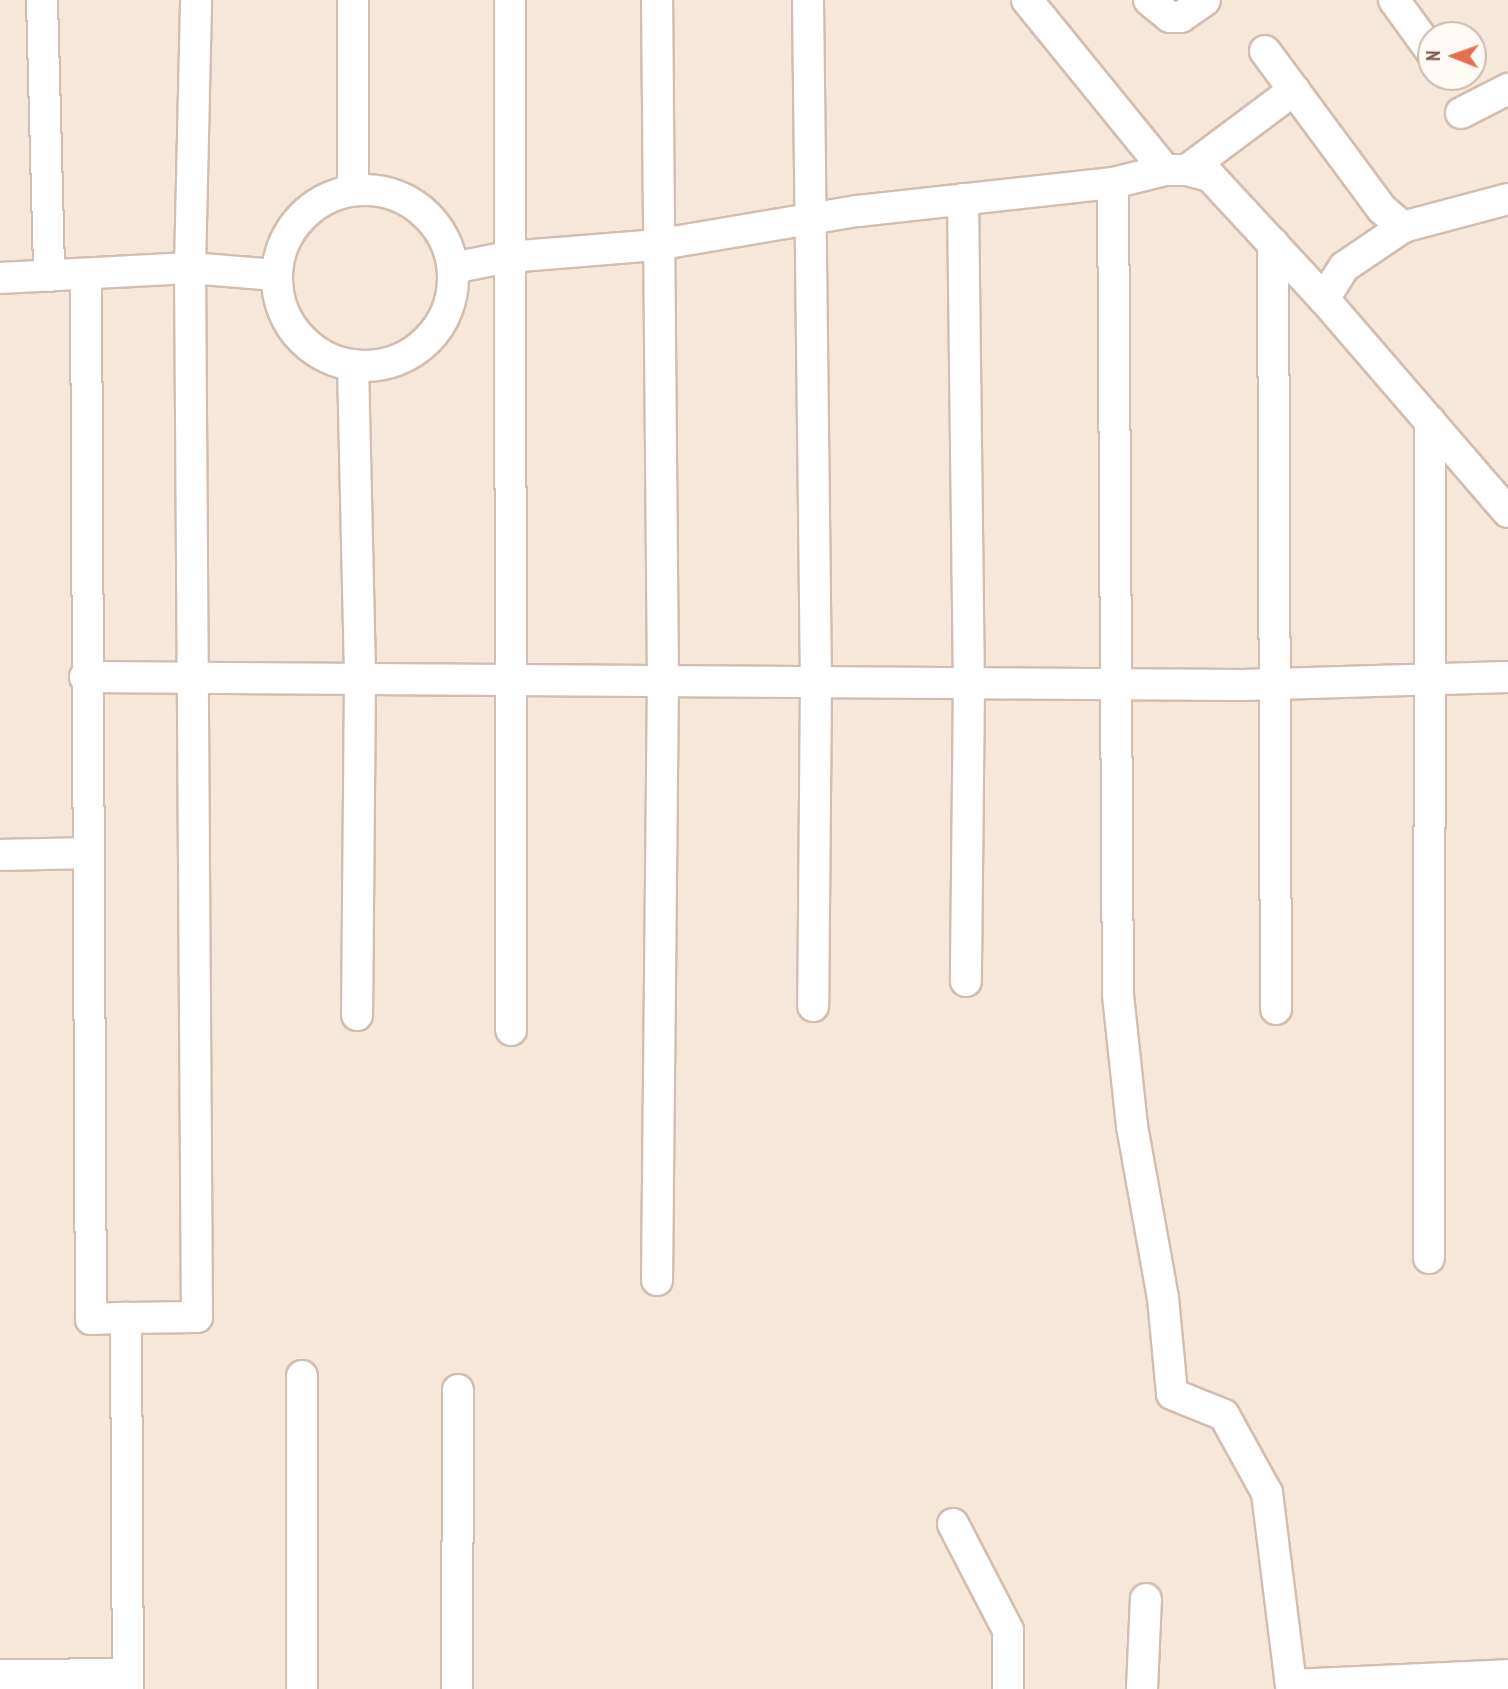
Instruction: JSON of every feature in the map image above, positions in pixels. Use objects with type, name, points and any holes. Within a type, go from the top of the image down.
[{"type":"street","points":[[42,0],[50,276]]},
{"type":"street","points":[[86,274],[85,677],[91,1319],[197,1317],[190,268],[195,0]]},
{"type":"street","points":[[353,0],[353,189]]},
{"type":"street","points":[[510,0],[508,257],[512,680],[511,1030]]},
{"type":"street","points":[[657,0],[656,245],[663,681],[657,1280]]},
{"type":"street","points":[[808,0],[816,682],[813,1006]]},
{"type":"street","points":[[1027,0],[1176,170]]},
{"type":"street","points":[[1159,9],[1181,17],[1205,0]]},
{"type":"street","points":[[1394,0],[1417,32]]},
{"type":"street","points":[[1265,51],[1382,209],[1403,227]]},
{"type":"street","points":[[1461,113],[1508,89]]},
{"type":"street","points":[[1176,170],[1294,90]]},
{"type":"street","points":[[453,268],[508,257],[656,245],[809,219],[1113,183],[1176,170],[1210,176],[1324,299],[1504,503]]},
{"type":"street","points":[[1113,183],[1118,995],[1132,1126],[1163,1298],[1172,1394],[1224,1415],[1267,1493],[1291,1687],[1453,1683],[1508,1675]]},
{"type":"street","points":[[353,189],[382,190],[423,211],[446,241],[453,268],[448,306],[441,324],[422,346],[397,361],[369,368],[314,351],[293,330],[280,304],[276,275],[291,228],[308,209],[353,189]]},
{"type":"street","points":[[964,199],[969,683],[966,981]]},
{"type":"street","points":[[1324,299],[1343,267],[1403,227],[1508,199]]},
{"type":"street","points":[[1273,243],[1278,684],[1276,1009]]},
{"type":"street","points":[[0,278],[190,268],[276,275]]},
{"type":"street","points":[[353,365],[360,679],[357,1015]]},
{"type":"street","points":[[1429,1258],[1430,421]]},
{"type":"street","points":[[85,677],[1118,684],[1278,684],[1508,677]]},
{"type":"street","points":[[0,855],[87,853]]},
{"type":"street","points":[[0,1675],[128,1681],[126,1318]]},
{"type":"street","points":[[302,1376],[302,1689]]},
{"type":"street","points":[[457,1689],[458,1390]]},
{"type":"street","points":[[953,1524],[1008,1630],[1008,1689]]},
{"type":"street","points":[[1142,1689],[1146,1599]]},
{"type":"shaded area","points":[[0,0],[1508,0],[1508,1689],[0,1689]]}]
